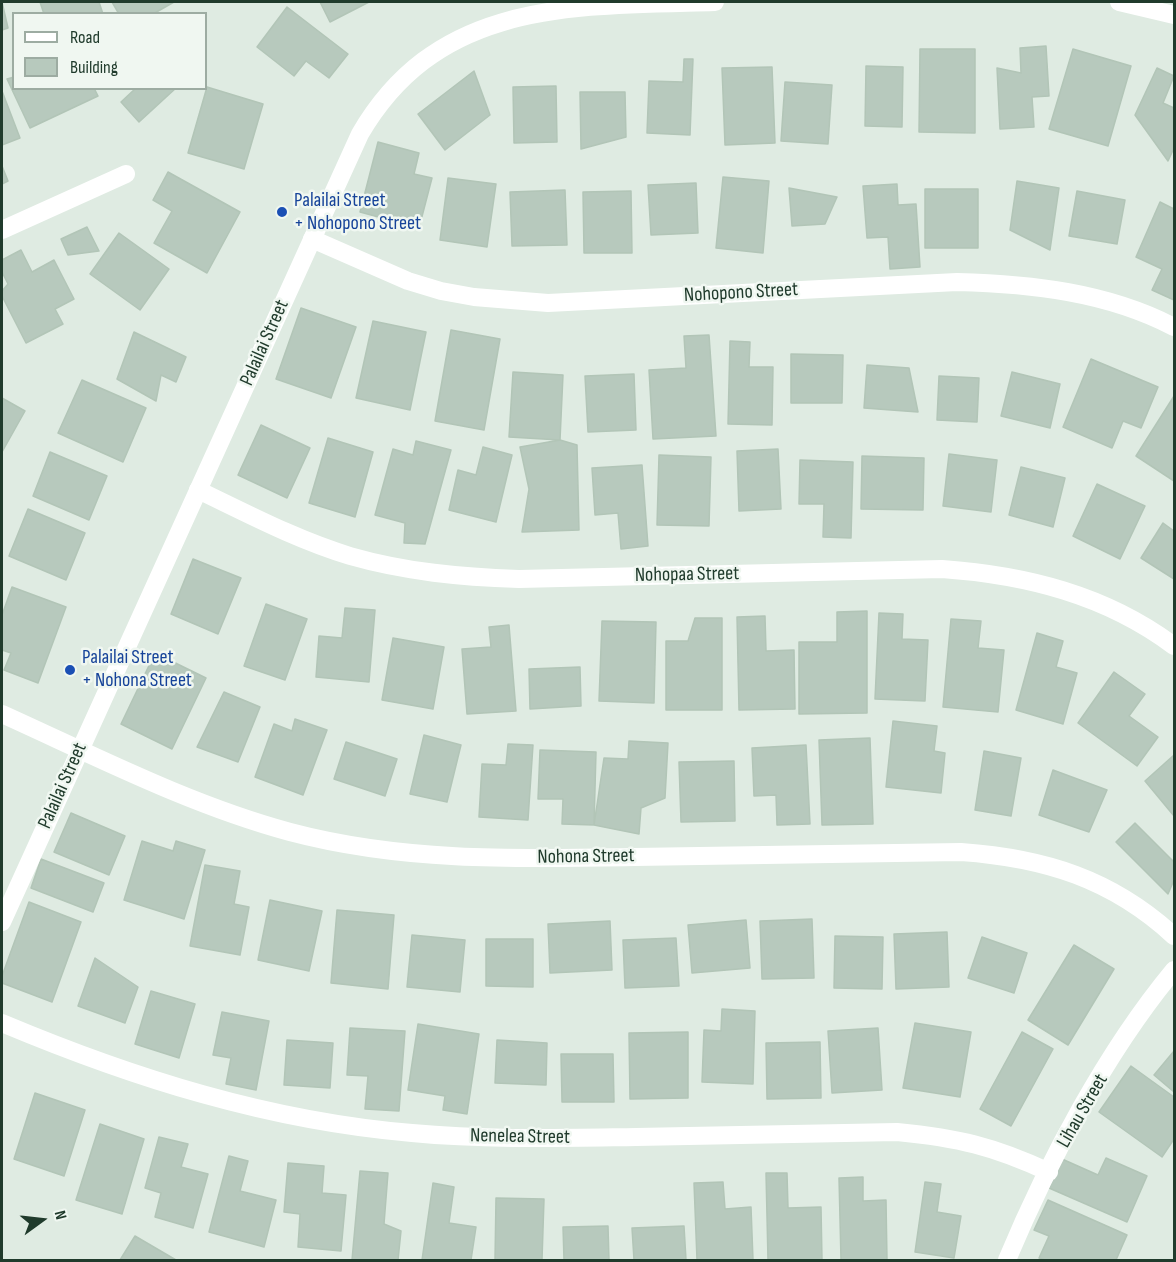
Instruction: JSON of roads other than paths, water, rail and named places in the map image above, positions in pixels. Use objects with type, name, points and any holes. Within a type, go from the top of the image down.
[{"type":"street","name":"Palailai Street","points":[[2,922],[312,239],[372,112],[402,73],[440,41],[484,19],[533,8],[715,2]]},
{"type":"street","points":[[1119,2],[1174,15]]},
{"type":"street","points":[[2,230],[126,174]]},
{"type":"street","name":"Nohopono Street","points":[[312,239],[408,281],[474,297],[548,303],[957,282],[1011,283],[1064,290],[1116,303],[1174,327]]},
{"type":"street","name":"Nohopaa Street","points":[[198,490],[296,536],[350,556],[405,569],[461,577],[519,579],[942,569],[989,573],[1035,581],[1080,595],[1124,615],[1174,646]]},
{"type":"street","name":"Nohona Street","points":[[2,714],[218,808],[290,832],[364,848],[440,857],[961,852],[997,854],[1032,861],[1101,884],[1132,901],[1174,936]]},
{"type":"street","name":"Lihau Street","points":[[1007,1260],[1079,1111],[1155,993],[1174,970]]},
{"type":"street","name":"Nenelea Street","points":[[2,1023],[65,1050],[178,1089],[294,1116],[388,1130],[530,1139],[897,1132],[943,1137],[988,1146],[1049,1172]]},
{"type":"place","name":"Palailai Street + Nohopono Street","points":[[282,212]]},
{"type":"place","name":"Palailai Street + Nohona Street","points":[[70,670]]}]
